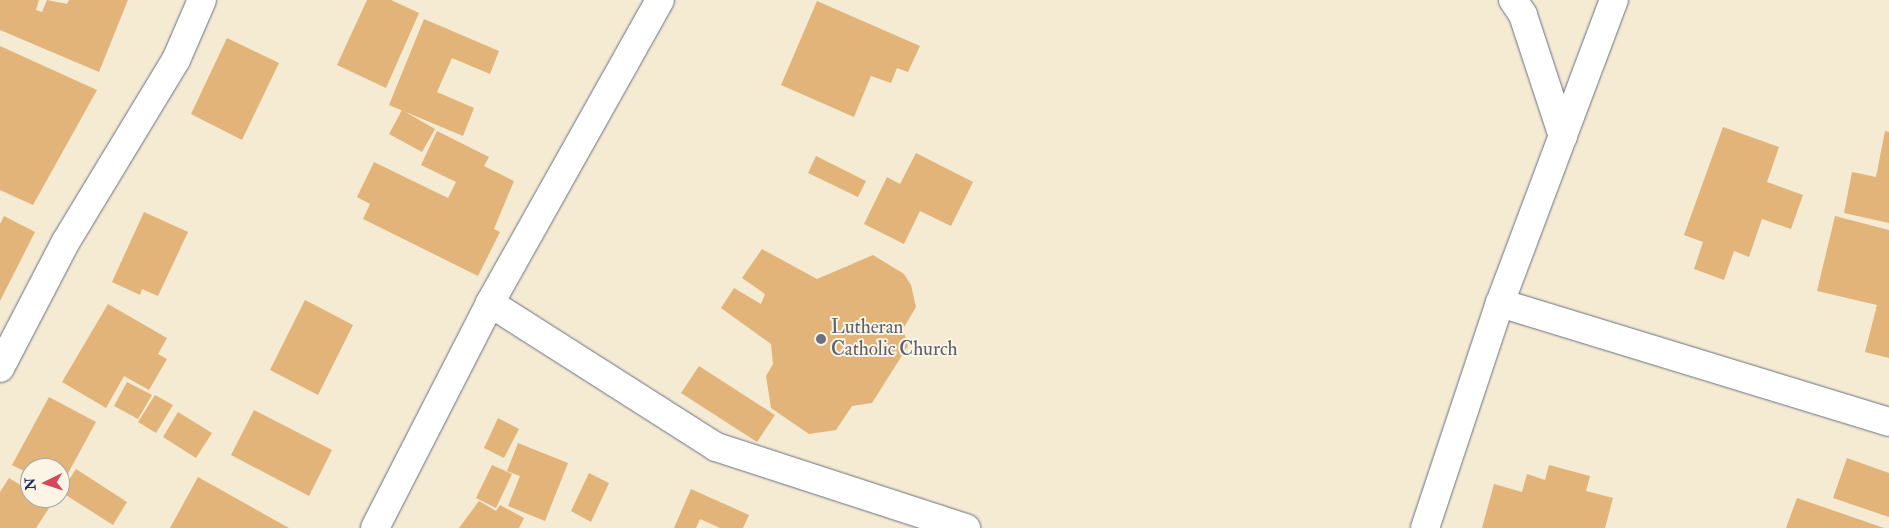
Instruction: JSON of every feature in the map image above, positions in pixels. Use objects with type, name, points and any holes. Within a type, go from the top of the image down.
[{"type":"street","points":[[0,368],[65,243],[176,60],[202,0]]},
{"type":"street","points":[[375,528],[490,303],[660,0]]},
{"type":"street","points":[[1514,0],[1522,15],[1563,137]]},
{"type":"street","points":[[1425,528],[1500,303],[1614,0]]},
{"type":"street","points":[[490,303],[716,447],[966,528]]},
{"type":"street","points":[[1500,303],[1889,422]]},
{"type":"building","points":[[0,0],[39,0],[36,10],[42,12],[47,0],[67,4],[69,0],[128,0],[99,72],[0,30]]},
{"type":"building","points":[[367,0],[391,0],[419,13],[386,88],[337,65]]},
{"type":"building","points":[[817,1],[920,46],[908,72],[897,68],[891,83],[871,76],[854,117],[781,85]]},
{"type":"building","points":[[424,19],[499,51],[490,74],[452,58],[437,92],[474,108],[463,136],[389,105]]},
{"type":"building","points":[[227,38],[279,63],[242,140],[191,114]]},
{"type":"building","points":[[0,46],[97,90],[33,205],[0,190]]},
{"type":"building","points":[[402,110],[435,129],[422,152],[389,134]]},
{"type":"building","points":[[1723,127],[1779,147],[1767,182],[1803,195],[1791,229],[1762,219],[1749,257],[1734,251],[1724,280],[1694,269],[1703,242],[1684,235]]},
{"type":"building","points":[[437,131],[489,157],[484,166],[514,181],[494,229],[500,232],[478,276],[363,219],[370,204],[357,197],[374,162],[448,198],[456,182],[421,165]]},
{"type":"building","points":[[1885,131],[1889,132],[1889,223],[1844,213],[1852,172],[1876,177]]},
{"type":"building","points":[[916,153],[973,182],[951,226],[920,211],[904,244],[864,224],[887,177],[900,184]]},
{"type":"building","points":[[816,156],[866,181],[858,197],[808,173]]},
{"type":"building","points":[[144,212],[188,232],[158,296],[142,289],[140,295],[112,282]]},
{"type":"building","points":[[4,216],[35,232],[0,301],[0,224]]},
{"type":"building","points":[[1835,216],[1889,230],[1889,358],[1865,352],[1877,305],[1817,291]]},
{"type":"building","points":[[762,249],[817,279],[873,255],[904,274],[911,285],[916,307],[903,329],[908,346],[872,403],[852,406],[836,430],[809,434],[771,408],[766,376],[773,364],[771,344],[721,308],[734,288],[761,304],[765,294],[742,278]]},
{"type":"building","points":[[305,300],[353,325],[318,395],[270,370]]},
{"type":"building","points":[[108,304],[167,338],[158,354],[167,359],[149,390],[124,376],[106,408],[62,382]]},
{"type":"building","points":[[699,366],[775,415],[757,442],[681,393]]},
{"type":"building","points":[[127,382],[152,395],[138,419],[114,406]]},
{"type":"building","points":[[155,395],[173,405],[156,433],[138,422]]},
{"type":"building","points":[[49,397],[96,422],[70,470],[70,458],[20,458],[20,469],[12,465]]},
{"type":"building","points":[[254,410],[332,450],[309,496],[231,455]]},
{"type":"building","points":[[178,412],[212,433],[196,458],[163,437]]},
{"type":"building","points":[[498,418],[519,429],[504,458],[484,448]]},
{"type":"building","points":[[518,443],[568,463],[545,521],[508,506],[520,476],[507,471]]},
{"type":"building","points":[[1847,458],[1889,473],[1889,517],[1833,498]]},
{"type":"building","points":[[492,465],[512,474],[496,508],[476,498]]},
{"type":"building","points":[[1549,465],[1590,476],[1586,491],[1613,498],[1605,528],[1482,528],[1494,484],[1522,492],[1527,474],[1545,480]]},
{"type":"building","points":[[76,469],[127,502],[113,525],[70,498],[70,478]]},
{"type":"building","points":[[589,473],[609,483],[591,522],[571,511]]},
{"type":"building","points":[[198,477],[289,528],[170,528]]},
{"type":"building","points":[[9,478],[20,485],[20,508],[49,508],[36,528],[0,528],[0,492]]},
{"type":"building","points":[[691,489],[749,515],[743,528],[720,528],[700,519],[696,528],[674,528]]},
{"type":"building","points":[[1797,498],[1884,528],[1786,528]]},
{"type":"building","points":[[479,501],[496,511],[500,505],[524,518],[519,528],[459,528]]},
{"type":"place","name":"Lutheran Catholic Church","points":[[821,339]]}]
